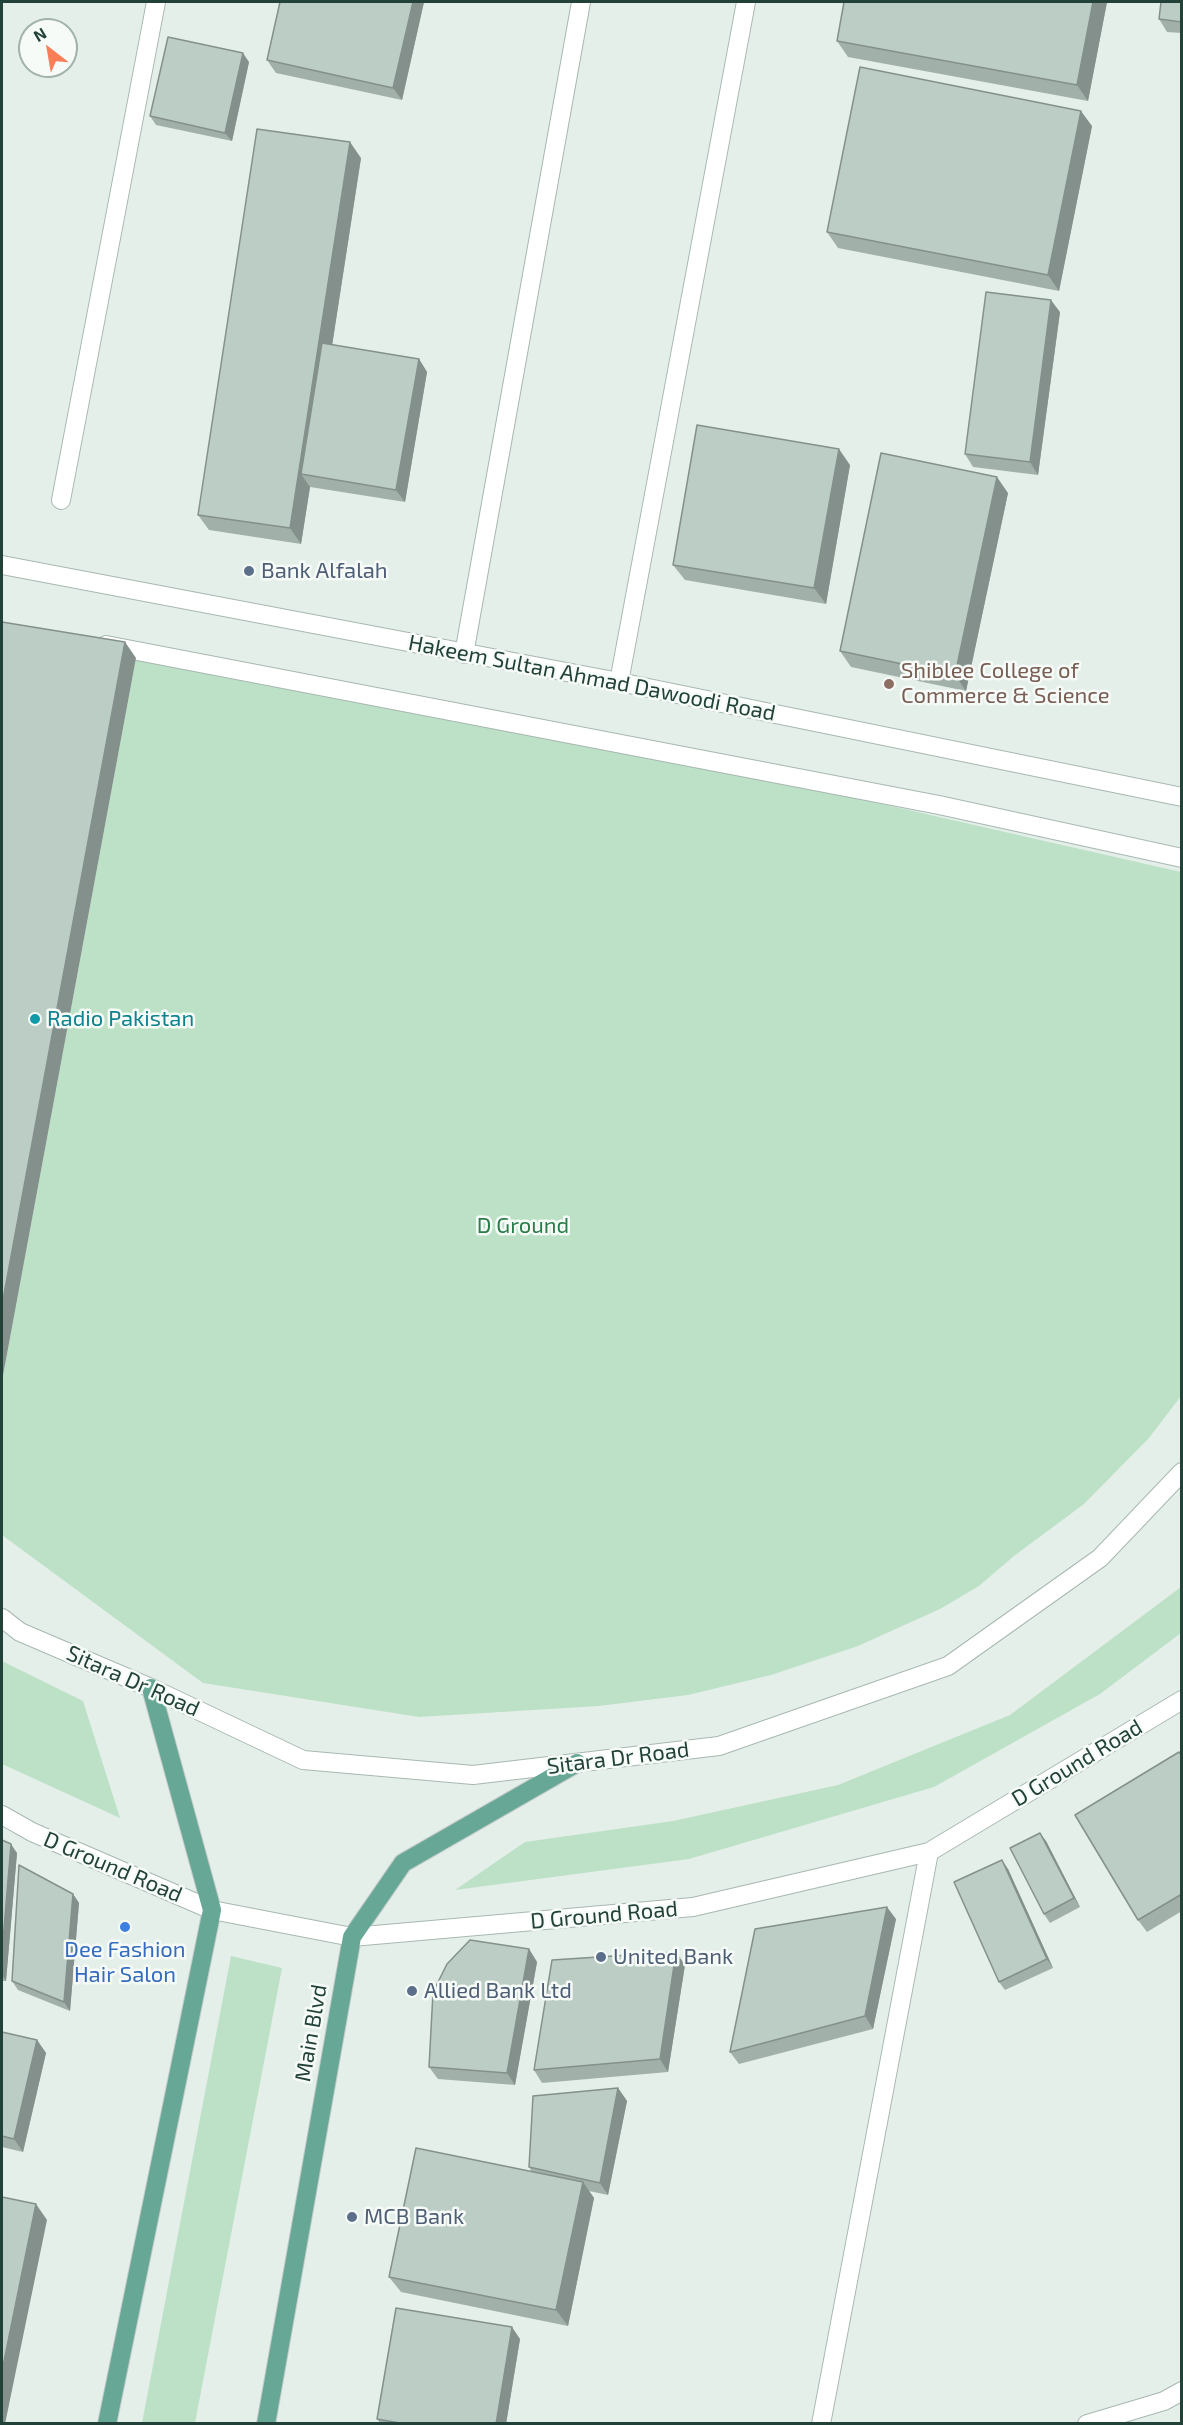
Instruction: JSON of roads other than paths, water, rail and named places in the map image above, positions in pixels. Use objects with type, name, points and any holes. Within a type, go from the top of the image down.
[{"type":"main road","points":[[107,2424],[212,1910],[151,1688]]},
{"type":"main road","name":"Main Blvd","points":[[266,2424],[352,1937],[403,1863],[577,1763]]},
{"type":"street","points":[[61,500],[156,2]]},
{"type":"street","points":[[464,654],[581,2]]},
{"type":"street","points":[[619,682],[746,2]]},
{"type":"street","name":"Hakeem Sultan Ahmad Dawoodi Road","points":[[2,565],[619,682],[1182,797]]},
{"type":"street","points":[[94,643],[927,803],[1182,858]]},
{"type":"street","name":"Sitara Dr Road","points":[[2,1618],[20,1632],[151,1688],[303,1760],[473,1775],[719,1746],[948,1666],[1100,1558],[1182,1472]]},
{"type":"street","name":"D Ground Road","points":[[2,1815],[32,1832],[212,1910],[352,1937],[693,1907],[928,1852],[1182,1700]]},
{"type":"street","points":[[820,2424],[928,1852]]},
{"type":"street","points":[[1087,2424],[1164,2401],[1182,2391]]},
{"type":"place","name":"Bank Alfalah","points":[[249,571]]},
{"type":"place","name":"Shiblee College of Commerce & Science","points":[[889,684]]},
{"type":"place","name":"Radio Pakistan","points":[[35,1019]]},
{"type":"place","name":"Dee Fashion Hair Salon","points":[[125,1927]]},
{"type":"place","name":"United Bank","points":[[601,1957]]},
{"type":"place","name":"Allied Bank Ltd","points":[[412,1991]]},
{"type":"place","name":"MCB Bank","points":[[352,2217]]},
{"type":"park label","name":"D Ground","points":[[523,1226]]}]
